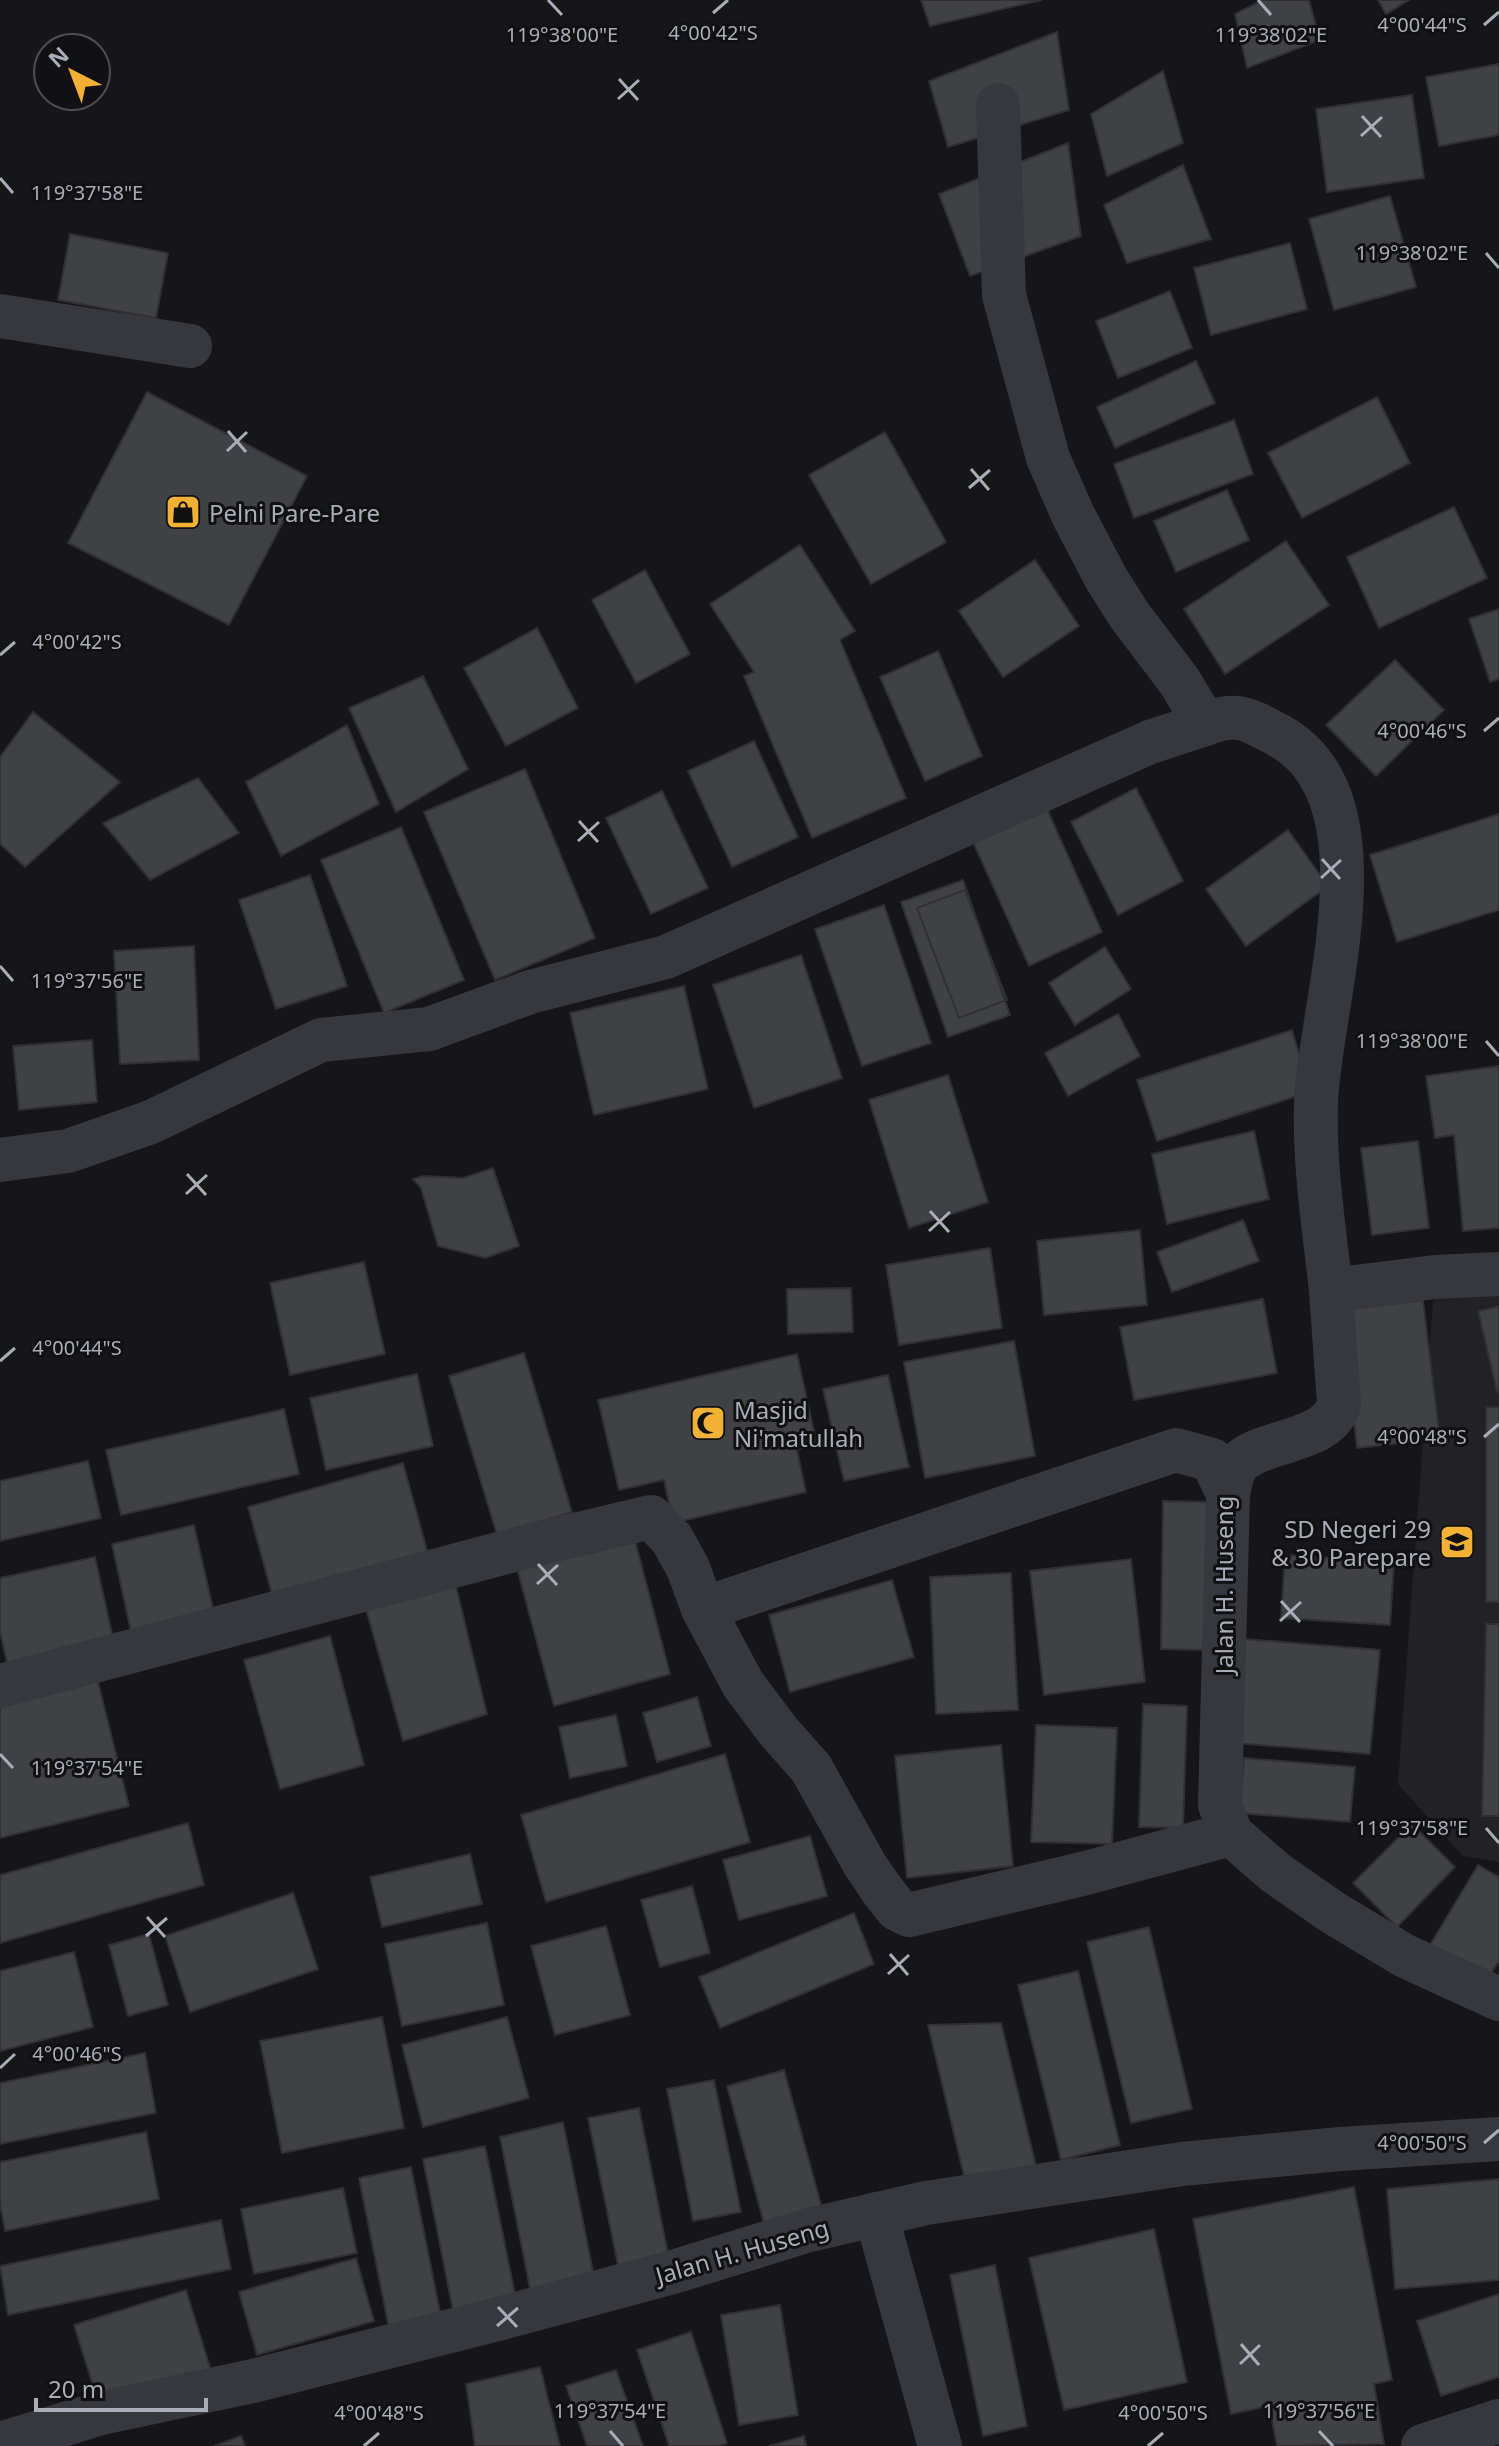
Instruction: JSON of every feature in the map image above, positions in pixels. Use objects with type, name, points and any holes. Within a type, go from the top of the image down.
[{"type":"street","points":[[998,105],[1004,295],[1048,458],[1107,580],[1180,682],[1205,724]]},
{"type":"street","points":[[0,316],[190,346]]},
{"type":"street","points":[[0,1160],[68,1151],[151,1122],[321,1040],[429,1029],[530,992],[666,957],[1150,742],[1225,716],[1245,718],[1285,739],[1307,756],[1323,779],[1339,832],[1343,859],[1337,957],[1316,1099],[1316,1156],[1331,1290],[1339,1405],[1336,1415],[1324,1427],[1249,1456],[1235,1466],[1228,1494]]},
{"type":"street","points":[[1331,1290],[1435,1277],[1499,1274]]},
{"type":"street","name":"Jalan H. Huseng","points":[[703,1609],[1176,1450],[1212,1460],[1228,1494],[1220,1805],[1231,1834]]},
{"type":"street","points":[[0,1686],[533,1545],[651,1517],[672,1539],[688,1568],[703,1609],[743,1684],[811,1768],[865,1865],[897,1909],[909,1915],[1082,1874],[1231,1834],[1276,1873],[1332,1912],[1405,1956],[1499,1999]]},
{"type":"street","name":"Jalan H. Huseng","points":[[0,2444],[101,2413],[253,2381],[494,2320],[673,2272],[809,2230],[926,2203],[1182,2164],[1340,2149],[1499,2139]]},
{"type":"street","points":[[876,2214],[940,2446]]},
{"type":"street","points":[[1423,2446],[1499,2421]]},
{"type":"shaded area","name":"SD Negeri 29 & 30 Parepare","points":[[1499,1286],[1499,1862],[1463,1856],[1398,1784],[1433,1300]]},
{"type":"building","points":[[921,0],[1042,0],[930,26]]},
{"type":"building","points":[[1262,0],[1309,0],[1320,40],[1247,68],[1235,14]]},
{"type":"building","points":[[1378,0],[1409,0],[1386,14]]},
{"type":"building","points":[[1057,32],[1069,110],[948,147],[929,81]]},
{"type":"building","points":[[1499,64],[1499,135],[1439,146],[1426,77]]},
{"type":"building","points":[[1163,71],[1183,143],[1107,176],[1091,114]]},
{"type":"building","points":[[1412,95],[1424,178],[1327,192],[1316,109]]},
{"type":"building","points":[[1068,143],[1081,236],[970,276],[939,194]]},
{"type":"building","points":[[1183,165],[1211,239],[1127,263],[1104,205]]},
{"type":"building","points":[[1390,196],[1416,287],[1334,310],[1309,219]]},
{"type":"building","points":[[70,234],[168,253],[156,318],[58,300]]},
{"type":"building","points":[[1290,243],[1307,309],[1211,335],[1194,268]]},
{"type":"building","points":[[1170,291],[1192,348],[1118,378],[1096,321]]},
{"type":"building","points":[[1196,361],[1215,403],[1115,448],[1097,407]]},
{"type":"building","points":[[147,392],[307,476],[229,625],[68,543]]},
{"type":"building","points":[[1377,397],[1410,463],[1302,518],[1268,453]]},
{"type":"building","points":[[1234,420],[1253,474],[1134,518],[1114,464]]},
{"type":"building","points":[[885,432],[946,542],[871,584],[809,475]]},
{"type":"building","points":[[1227,490],[1249,540],[1176,572],[1154,521]]},
{"type":"building","points":[[1454,507],[1487,578],[1379,628],[1347,557]]},
{"type":"building","points":[[1286,541],[1329,605],[1225,674],[1184,609]]},
{"type":"building","points":[[800,545],[855,631],[840,640],[906,798],[812,838],[744,676],[754,672],[710,604]]},
{"type":"building","points":[[1035,560],[1079,626],[1003,677],[959,611]]},
{"type":"building","points":[[645,570],[690,654],[636,683],[592,600]]},
{"type":"building","points":[[1499,609],[1499,679],[1490,682],[1469,619]]},
{"type":"building","points":[[537,628],[578,708],[506,746],[464,668]]},
{"type":"building","points":[[938,651],[982,756],[925,781],[880,677]]},
{"type":"building","points":[[1395,660],[1444,710],[1376,776],[1326,725]]},
{"type":"building","points":[[423,676],[468,769],[396,812],[349,708]]},
{"type":"building","points":[[33,712],[120,782],[25,867],[0,844],[0,757]]},
{"type":"building","points":[[347,725],[379,804],[281,856],[246,782]]},
{"type":"building","points":[[754,741],[798,837],[732,867],[688,771]]},
{"type":"building","points":[[525,769],[595,938],[495,980],[424,812]]},
{"type":"building","points":[[198,778],[239,833],[150,880],[103,823]]},
{"type":"building","points":[[1136,788],[1183,881],[1118,915],[1071,822]]},
{"type":"building","points":[[662,791],[708,888],[651,914],[606,818]]},
{"type":"building","points":[[1047,809],[1102,932],[1029,966],[973,842]]},
{"type":"building","points":[[1499,814],[1499,910],[1397,942],[1370,855]]},
{"type":"building","points":[[401,827],[464,980],[384,1013],[321,860]]},
{"type":"building","points":[[1288,830],[1328,886],[1246,946],[1206,889]]},
{"type":"building","points":[[310,875],[347,986],[276,1009],[239,900]]},
{"type":"building","points":[[963,880],[1010,1015],[948,1037],[901,902]]},
{"type":"building","points":[[965,890],[1007,1000],[959,1018],[917,908]]},
{"type":"building","points":[[884,905],[931,1043],[862,1066],[815,929]]},
{"type":"building","points":[[194,946],[199,1060],[120,1064],[114,951]]},
{"type":"building","points":[[1105,947],[1131,989],[1075,1025],[1049,983]]},
{"type":"building","points":[[801,955],[842,1078],[754,1108],[713,985]]},
{"type":"building","points":[[684,986],[708,1089],[594,1115],[570,1013]]},
{"type":"building","points":[[1118,1014],[1140,1056],[1068,1096],[1045,1053]]},
{"type":"building","points":[[1292,1030],[1310,1092],[1157,1141],[1137,1080]]},
{"type":"building","points":[[92,1040],[97,1102],[19,1110],[13,1046]]},
{"type":"building","points":[[1499,1066],[1499,1228],[1463,1231],[1454,1135],[1435,1138],[1426,1076]]},
{"type":"building","points":[[948,1075],[988,1202],[909,1228],[869,1100]]},
{"type":"building","points":[[1254,1131],[1269,1199],[1167,1224],[1152,1154]]},
{"type":"building","points":[[1418,1141],[1429,1228],[1372,1235],[1361,1148]]},
{"type":"building","points":[[493,1168],[519,1246],[485,1258],[438,1246],[421,1188],[413,1179],[424,1176],[463,1178]]},
{"type":"building","points":[[1243,1220],[1259,1261],[1172,1292],[1157,1252]]},
{"type":"building","points":[[1140,1230],[1147,1305],[1044,1315],[1037,1241]]},
{"type":"building","points":[[990,1248],[1002,1328],[899,1345],[886,1265]]},
{"type":"building","points":[[364,1262],[385,1354],[290,1375],[270,1283]]},
{"type":"building","points":[[851,1288],[853,1332],[788,1334],[787,1289]]},
{"type":"building","points":[[1263,1299],[1277,1373],[1134,1400],[1120,1327]]},
{"type":"building","points":[[1423,1300],[1440,1439],[1357,1448],[1341,1310]]},
{"type":"building","points":[[1499,1306],[1499,1391],[1497,1392],[1478,1311]]},
{"type":"building","points":[[1014,1341],[1035,1456],[925,1478],[904,1362]]},
{"type":"building","points":[[524,1353],[572,1512],[497,1535],[449,1376]]},
{"type":"building","name":"Masjid Ni'matullah","points":[[797,1354],[817,1445],[797,1450],[806,1492],[673,1523],[664,1480],[619,1490],[598,1400]]},
{"type":"building","points":[[417,1374],[433,1446],[326,1470],[310,1398]]},
{"type":"building","points":[[888,1375],[909,1467],[844,1481],[823,1389]]},
{"type":"building","points":[[1486,1407],[1499,1407],[1499,1602],[1486,1602]]},
{"type":"building","points":[[284,1409],[299,1474],[121,1515],[106,1450]]},
{"type":"building","points":[[88,1461],[101,1518],[0,1541],[0,1481]]},
{"type":"building","points":[[403,1463],[430,1561],[275,1605],[248,1507]]},
{"type":"building","points":[[1163,1501],[1209,1502],[1207,1650],[1161,1649]]},
{"type":"building","points":[[194,1525],[214,1613],[131,1632],[112,1544]]},
{"type":"building","points":[[632,1529],[670,1674],[554,1706],[515,1561]]},
{"type":"building","points":[[1285,1555],[1394,1562],[1390,1625],[1281,1618]]},
{"type":"building","points":[[95,1557],[113,1638],[7,1663],[0,1632],[0,1578]]},
{"type":"building","points":[[1131,1559],[1145,1682],[1044,1695],[1030,1571]]},
{"type":"building","points":[[1011,1573],[1018,1710],[936,1714],[930,1577]]},
{"type":"building","points":[[454,1578],[487,1714],[403,1741],[363,1598]]},
{"type":"building","points":[[892,1580],[914,1657],[790,1692],[769,1615]]},
{"type":"building","points":[[1486,1624],[1499,1624],[1499,1816],[1482,1816]]},
{"type":"building","points":[[330,1636],[364,1765],[280,1789],[244,1660]]},
{"type":"building","points":[[1245,1639],[1380,1650],[1370,1754],[1235,1743]]},
{"type":"building","points":[[95,1670],[129,1806],[0,1838],[0,1694]]},
{"type":"building","points":[[697,1697],[711,1746],[657,1762],[643,1713]]},
{"type":"building","points":[[1143,1704],[1187,1706],[1183,1828],[1139,1827]]},
{"type":"building","points":[[616,1715],[627,1766],[570,1778],[559,1727]]},
{"type":"building","points":[[1036,1725],[1117,1728],[1112,1844],[1031,1842]]},
{"type":"building","points":[[1001,1745],[1013,1866],[907,1878],[895,1756]]},
{"type":"building","points":[[725,1754],[750,1842],[546,1902],[521,1815]]},
{"type":"building","points":[[1244,1758],[1355,1767],[1350,1822],[1239,1813]]},
{"type":"building","points":[[188,1823],[204,1885],[0,1943],[0,1875]]},
{"type":"building","points":[[1412,1824],[1455,1867],[1397,1927],[1353,1883]]},
{"type":"building","points":[[810,1836],[827,1896],[739,1920],[723,1860]]},
{"type":"building","points":[[470,1854],[482,1904],[382,1927],[370,1877]]},
{"type":"building","points":[[1478,1865],[1499,1877],[1499,1961],[1488,1978],[1430,1945]]},
{"type":"building","points":[[692,1886],[710,1953],[660,1967],[641,1900]]},
{"type":"building","points":[[293,1893],[318,1969],[190,2012],[165,1936]]},
{"type":"building","points":[[854,1913],[874,1964],[720,2028],[699,1977]]},
{"type":"building","points":[[487,1923],[504,2005],[402,2026],[385,1944]]},
{"type":"building","points":[[606,1926],[630,2015],[555,2035],[531,1946]]},
{"type":"building","points":[[1149,1927],[1192,2109],[1131,2123],[1087,1942]]},
{"type":"building","points":[[149,1934],[168,2005],[128,2016],[109,1945]]},
{"type":"building","points":[[74,1952],[93,2027],[0,2051],[0,1971]]},
{"type":"building","points":[[1078,1971],[1120,2145],[1061,2160],[1018,1985]]},
{"type":"building","points":[[382,2017],[404,2128],[282,2153],[260,2041]]},
{"type":"building","points":[[507,2017],[529,2098],[423,2127],[402,2045]]},
{"type":"building","points":[[1001,2023],[1039,2178],[969,2197],[928,2025]]},
{"type":"building","points":[[145,2053],[156,2113],[0,2144],[0,2083]]},
{"type":"building","points":[[784,2070],[824,2215],[766,2231],[727,2086]]},
{"type":"building","points":[[714,2080],[741,2212],[693,2221],[667,2089]]},
{"type":"building","points":[[639,2108],[670,2264],[620,2275],[588,2118]]},
{"type":"building","points":[[563,2122],[596,2286],[532,2299],[500,2137]]},
{"type":"building","points":[[146,2132],[159,2199],[5,2231],[0,2204],[0,2162]]},
{"type":"building","points":[[485,2146],[517,2304],[454,2316],[423,2159]]},
{"type":"building","points":[[411,2167],[442,2322],[390,2333],[359,2178]]},
{"type":"building","points":[[1499,2179],[1499,2280],[1395,2289],[1387,2189]]},
{"type":"building","points":[[1354,2187],[1392,2380],[1374,2384],[1384,2444],[1277,2446],[1269,2406],[1231,2414],[1193,2219]]},
{"type":"building","points":[[343,2188],[357,2253],[254,2274],[241,2209]]},
{"type":"building","points":[[221,2220],[231,2269],[8,2315],[0,2266]]},
{"type":"building","points":[[1154,2229],[1187,2382],[1064,2410],[1029,2258]]},
{"type":"building","points":[[356,2258],[374,2321],[257,2355],[239,2292]]},
{"type":"building","points":[[995,2265],[1027,2426],[983,2436],[950,2275]]},
{"type":"building","points":[[186,2290],[213,2377],[101,2411],[74,2325]]},
{"type":"building","points":[[1499,2294],[1499,2377],[1441,2396],[1417,2321]]},
{"type":"building","points":[[780,2305],[798,2415],[739,2425],[721,2315]]},
{"type":"building","points":[[691,2332],[727,2443],[718,2446],[669,2446],[637,2350]]},
{"type":"building","points":[[540,2367],[560,2446],[475,2446],[466,2384]]},
{"type":"building","points":[[616,2370],[643,2446],[587,2446],[566,2386]]},
{"type":"building","points":[[241,2436],[245,2446],[214,2446]]},
{"type":"building","points":[[804,2436],[806,2446],[769,2446]]},
{"type":"place","name":"Pelni Pare-Pare","points":[[183,512]]},
{"type":"place","name":"Masjid Ni'matullah","points":[[708,1423]]},
{"type":"place","name":"SD Negeri 29 & 30 Parepare","points":[[1457,1542]]}]
